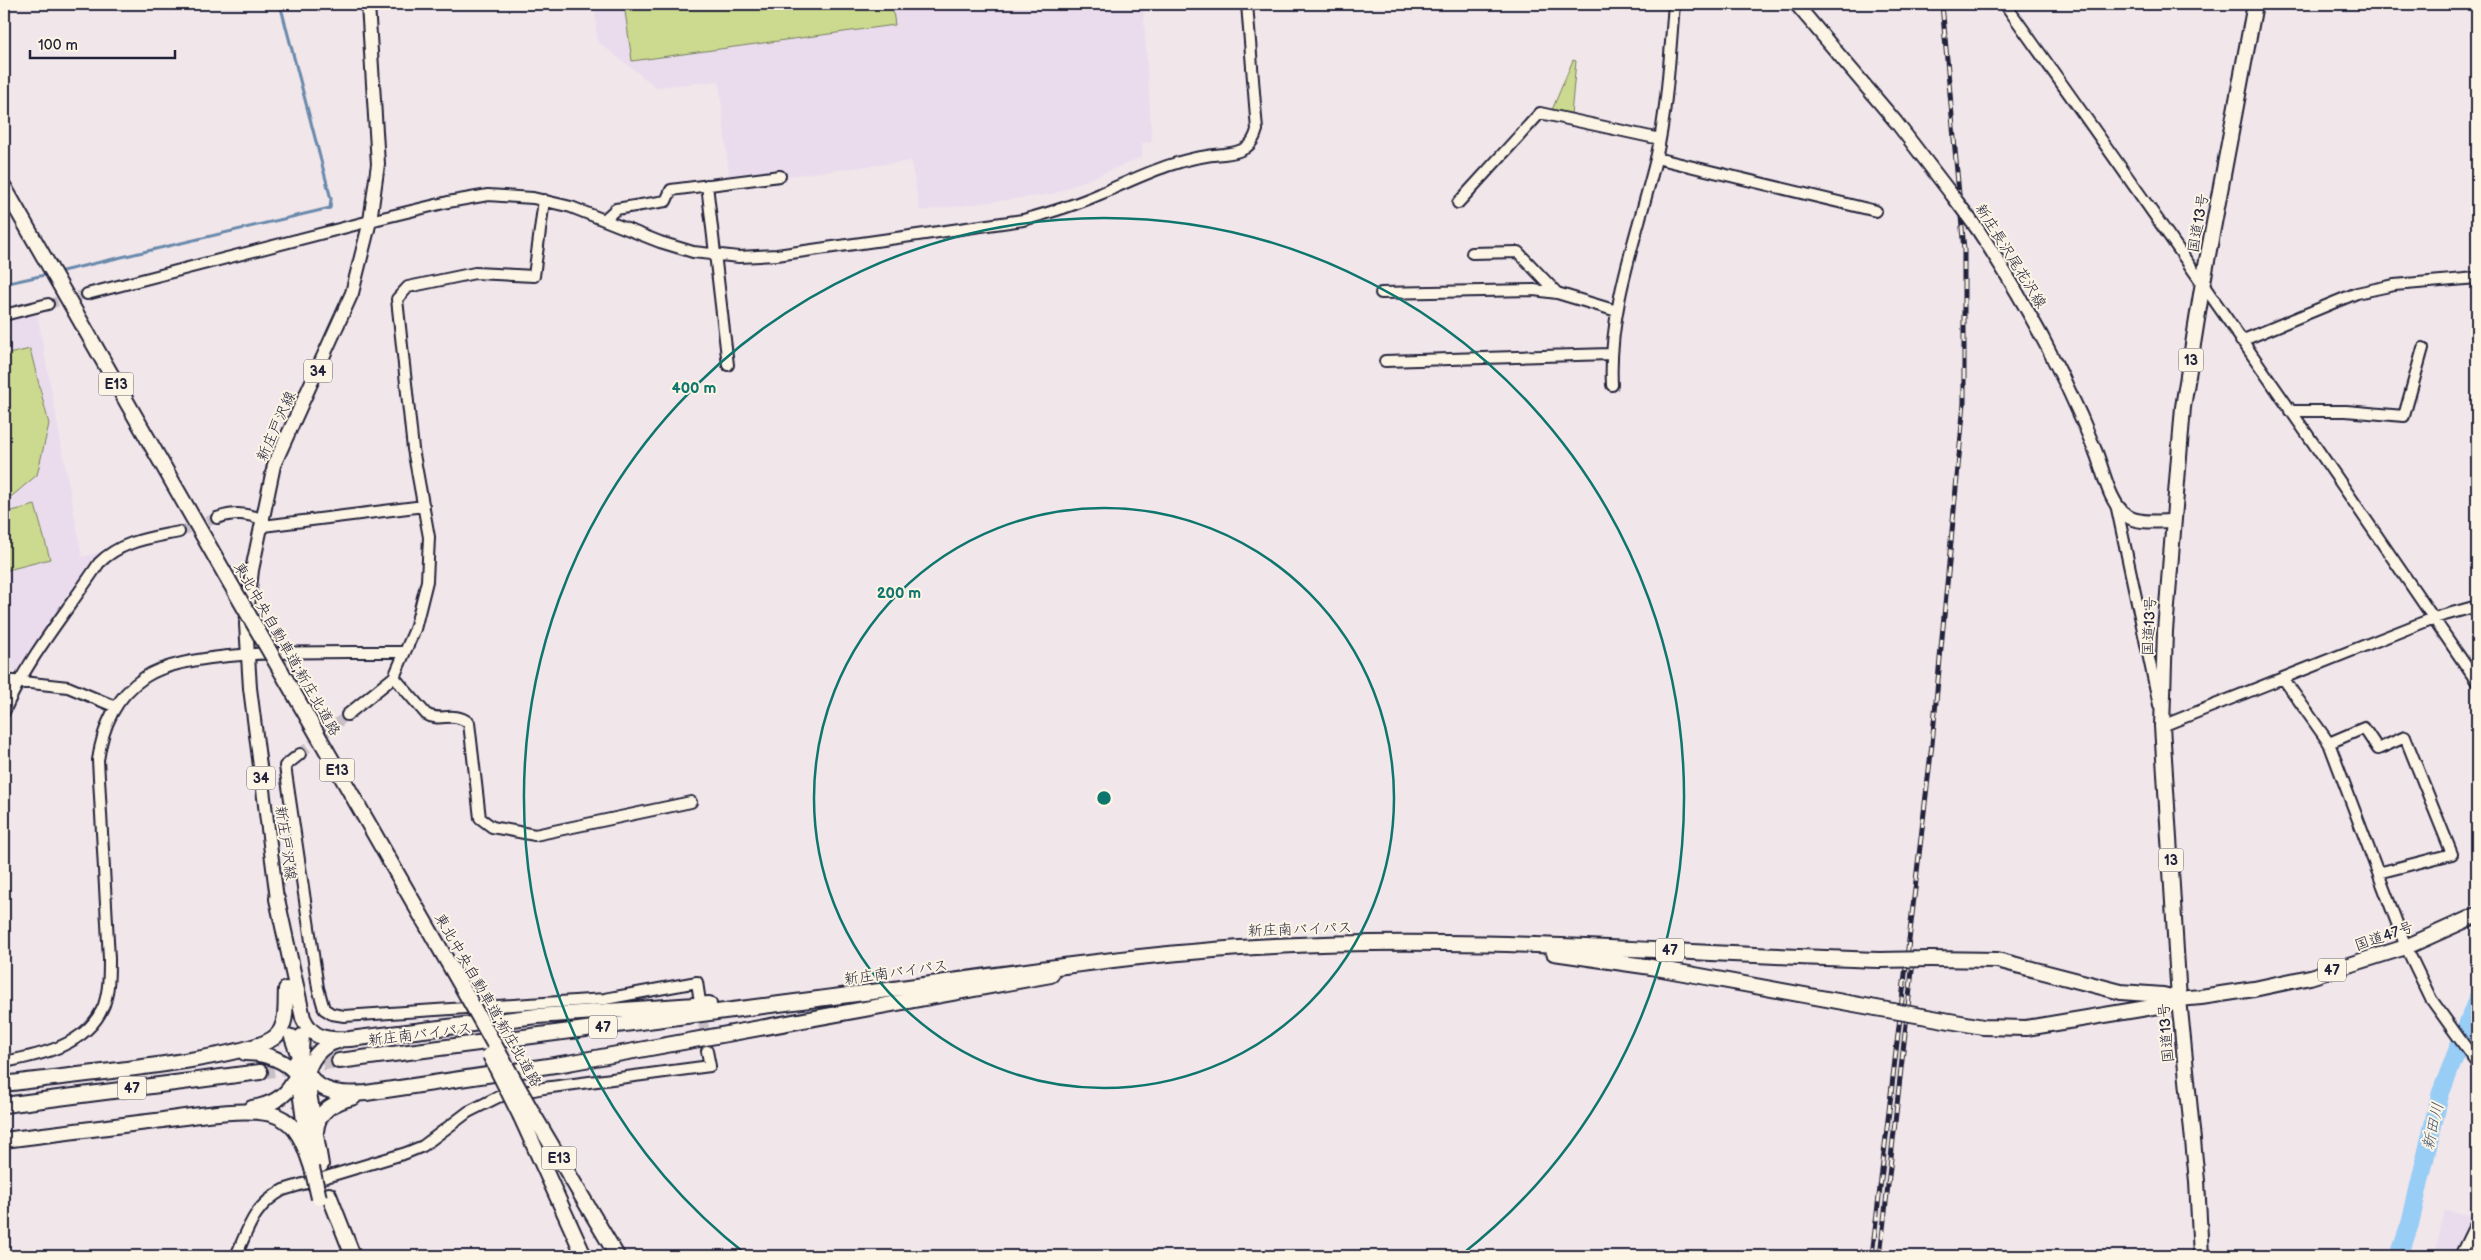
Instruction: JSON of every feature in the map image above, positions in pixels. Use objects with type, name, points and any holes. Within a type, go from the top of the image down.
[{"type":"highway","name":"国道13号","points":[[2201,1256],[2197,1180],[2179,999],[2162,723],[2164,631],[2183,407],[2203,282],[2255,4]]},
{"type":"highway","name":"東北中央自動車道;新庄北道路","points":[[4,187],[394,869],[527,1114],[586,1204],[617,1256]]},
{"type":"highway","name":"34","points":[[277,899],[290,988]]},
{"type":"highway","name":"国道47号","points":[[2179,999],[2254,989],[2310,977],[2406,947],[2477,915]]},
{"type":"highway","name":"47","points":[[1460,944],[1880,960],[1997,960],[2098,987],[2179,999]]},
{"type":"highway","name":"47","points":[[1460,944],[1588,957],[1983,1027],[2026,1028],[2165,1004],[2179,999]]},
{"type":"highway","name":"新庄南バイパス","points":[[339,1061],[1103,962],[1276,950],[1460,944]]},
{"type":"highway","points":[[4,1140],[208,1114],[268,1104],[282,1096],[302,1074],[320,1049],[333,1042],[350,1039],[537,1016],[725,1003],[930,976],[1103,962]]},
{"type":"highway","points":[[4,1084],[215,1056],[259,1054],[277,1059],[302,1074],[320,1088],[335,1093],[355,1094],[568,1064],[1103,962]]},
{"type":"highway","points":[[290,988],[316,1166],[343,1256]]},
{"type":"highway","points":[[290,988],[303,1018],[315,1035],[327,1040],[350,1039]]},
{"type":"highway","points":[[215,1056],[260,1046],[275,1038],[283,1026],[290,988]]},
{"type":"highway","name":"47","points":[[4,1105],[260,1072]]},
{"type":"highway","points":[[316,1166],[318,1121],[330,1106],[344,1100],[382,1091]]},
{"type":"highway","points":[[307,1106],[316,1138]]},
{"type":"highway","points":[[208,1114],[261,1112],[277,1115],[289,1123],[300,1135],[316,1166]]},
{"type":"highway","points":[[527,1114],[584,1256]]},
{"type":"highway","points":[[324,1196],[353,1256]]},
{"type":"highway","points":[[586,1204],[622,1256]]},
{"type":"main road","name":"新庄戸沢線","points":[[277,899],[250,688],[246,624],[250,588],[274,465],[352,293],[370,221],[378,164],[368,4]]},
{"type":"main road","name":"新庄長沢尾花沢線","points":[[1796,4],[1851,67],[1952,194],[1998,260],[2047,348],[2094,448],[2115,501],[2128,517],[2145,521],[2172,521]]},
{"type":"street","points":[[87,294],[370,221],[448,202],[488,195],[544,200],[605,219],[660,242],[693,252],[714,252],[739,257],[777,255],[1023,220],[1059,210],[1166,165],[1207,155],[1234,153],[1248,148],[1254,141],[1257,130],[1247,4]]},
{"type":"street","points":[[1612,385],[1610,354],[1618,311],[1628,261],[1660,138],[1674,4]]},
{"type":"street","points":[[2005,4],[2203,282],[2477,682]]},
{"type":"street","points":[[1458,203],[1540,113],[1660,138]]},
{"type":"street","points":[[1656,158],[1876,211]]},
{"type":"street","points":[[605,219],[616,208],[666,201],[671,190],[780,176]]},
{"type":"street","points":[[707,185],[728,364]]},
{"type":"street","points":[[347,715],[394,677],[415,629],[427,581],[429,536],[413,449],[397,299],[408,287],[475,273],[534,276],[544,200]]},
{"type":"street","points":[[1472,252],[1518,252],[1557,293]]},
{"type":"street","points":[[2242,341],[2357,293],[2394,285],[2477,278]]},
{"type":"street","points":[[1380,293],[1534,290],[1557,293],[1618,311]]},
{"type":"street","points":[[4,315],[48,304]]},
{"type":"street","points":[[2290,411],[2346,411],[2404,416],[2423,348]]},
{"type":"street","points":[[1385,361],[1610,354]]},
{"type":"street","points":[[2115,501],[2162,723],[2283,678],[2434,618],[2477,606]]},
{"type":"street","points":[[217,518],[234,512],[249,514],[263,523],[424,506]]},
{"type":"street","points":[[4,712],[17,681],[34,652],[99,563],[111,550],[130,543],[179,532]]},
{"type":"street","points":[[4,1062],[35,1056],[65,1045],[96,1020],[104,1004],[108,985],[109,958],[98,760],[102,734],[124,695],[145,677],[165,667],[188,661],[248,656],[405,652]]},
{"type":"street","points":[[394,677],[426,714],[432,718],[454,716],[469,723],[480,818],[492,827],[535,835],[691,802]]},
{"type":"street","points":[[2283,678],[2329,743],[2406,947],[2431,999],[2477,1062]]},
{"type":"street","points":[[4,680],[68,687],[116,707]]},
{"type":"street","points":[[2329,743],[2364,728],[2378,749],[2404,737],[2452,854],[2378,873]]},
{"type":"street","points":[[300,754],[285,766],[318,988],[324,1009],[332,1014],[344,1016],[605,999],[697,982],[700,1002]]},
{"type":"street","points":[[236,1256],[254,1216],[266,1200],[282,1190],[406,1153],[429,1141],[468,1112],[498,1097],[544,1088],[710,1066],[707,1051]]},
{"type":"street","points":[[2460,1256],[2477,1221]]},
{"type":"shaded area","points":[[595,4],[1143,4],[1152,142],[1142,143],[1142,157],[1053,194],[920,211],[911,161],[730,183],[719,81],[656,87],[597,41]]},
{"type":"shaded area","points":[[37,313],[82,557],[105,551],[18,672],[4,671],[4,322]]},
{"type":"shaded area","points":[[2444,1211],[2475,1216],[2455,1256],[2435,1256]]},
{"type":"green space","points":[[624,4],[892,4],[895,25],[632,61]]},
{"type":"green space","points":[[1573,60],[1576,61],[1571,115],[1555,113],[1552,110]]},
{"type":"green space","points":[[30,349],[49,424],[37,475],[12,496],[4,499],[4,355]]},
{"type":"green space","points":[[35,505],[50,559],[4,571],[4,513]]},
{"type":"waterway","points":[[58,272],[330,208],[331,199],[280,4]]},
{"type":"waterway","points":[[4,284],[49,274]]},
{"type":"waterway","name":"新田川","points":[[2399,1256],[2410,1224],[2440,1095],[2477,999]]},
{"type":"tunnel","points":[[48,304],[87,294]]},
{"type":"tunnel","points":[[179,532],[217,518]]},
{"type":"tunnel","points":[[300,754],[347,715]]},
{"type":"tunnel","points":[[701,1008],[706,1043]]},
{"type":"tunnel","points":[[260,1072],[339,1061]]},
{"type":"railway","points":[[1872,1256],[1932,744],[1964,403],[1964,250],[1942,4]]},
{"type":"railway","points":[[1880,1256],[1914,953]]}]
